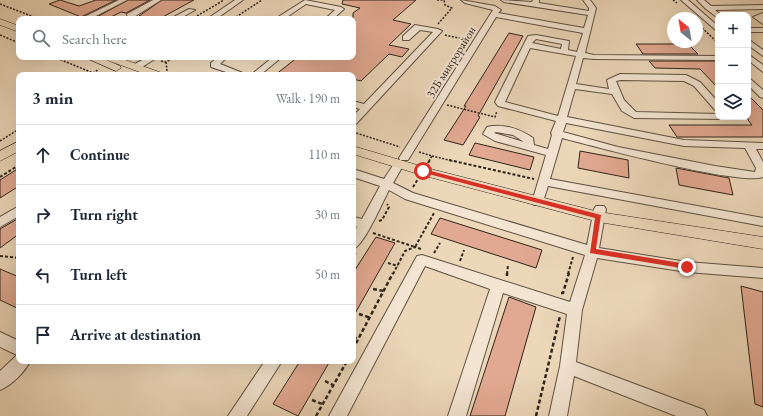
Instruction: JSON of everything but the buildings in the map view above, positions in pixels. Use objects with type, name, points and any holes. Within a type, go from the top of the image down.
[{"type":"main road","points":[[0,16],[16,23]]},
{"type":"main road","points":[[0,22],[16,28]]},
{"type":"main road","points":[[98,60],[133,72]]},
{"type":"main road","points":[[112,60],[133,72]]},
{"type":"main road","points":[[0,152],[16,142]]},
{"type":"main road","points":[[356,142],[404,157],[540,192]]},
{"type":"main road","points":[[0,157],[16,147]]},
{"type":"main road","points":[[356,150],[429,160],[540,192],[600,213],[763,243]]},
{"type":"main road","points":[[600,213],[763,234]]},
{"type":"street","points":[[90,16],[124,0]]},
{"type":"street","points":[[130,16],[158,0]]},
{"type":"street","points":[[216,16],[240,0]]},
{"type":"street","name":"32Б микрорайон","points":[[356,241],[371,225],[386,184],[497,10],[493,7],[467,2],[464,0]]},
{"type":"street","points":[[504,0],[536,2],[591,13]]},
{"type":"street","points":[[586,0],[593,8],[540,192],[763,222]]},
{"type":"street","points":[[684,0],[715,27]]},
{"type":"street","points":[[700,0],[715,14]]},
{"type":"street","points":[[728,0],[738,7]]},
{"type":"street","points":[[284,16],[306,1],[340,9],[332,16]]},
{"type":"street","points":[[708,8],[763,7]]},
{"type":"street","points":[[180,16],[191,10]]},
{"type":"street","points":[[495,15],[587,31]]},
{"type":"street","points":[[763,15],[757,17],[763,22]]},
{"type":"street","points":[[704,17],[715,16]]},
{"type":"street","points":[[420,41],[406,38],[418,26],[434,31]]},
{"type":"street","points":[[751,30],[763,30]]},
{"type":"street","points":[[356,119],[420,41],[434,31]]},
{"type":"street","points":[[751,44],[763,54]]},
{"type":"street","points":[[715,58],[594,57],[528,45],[500,102],[501,104],[560,119],[684,143],[763,146]]},
{"type":"street","points":[[751,59],[763,70]]},
{"type":"street","points":[[133,72],[153,60]]},
{"type":"street","points":[[220,60],[214,65],[235,72]]},
{"type":"street","points":[[259,72],[274,60]]},
{"type":"street","points":[[715,105],[697,84],[686,78],[614,78],[611,80],[614,92],[628,112],[634,116],[715,117]]},
{"type":"street","points":[[751,83],[763,95]]},
{"type":"street","points":[[570,86],[614,92]]},
{"type":"street","points":[[356,105],[366,108]]},
{"type":"street","points":[[556,133],[617,150],[756,176],[761,174],[760,168],[749,146]]},
{"type":"street","points":[[529,147],[551,153]]},
{"type":"street","points":[[356,174],[386,184],[409,196],[592,252],[687,267],[763,273]]},
{"type":"street","points":[[0,223],[16,212]]},
{"type":"street","points":[[558,416],[568,366],[575,310],[592,252],[600,213]]},
{"type":"street","points":[[356,222],[371,225]]},
{"type":"street","points":[[338,416],[422,260],[503,281],[575,310]]},
{"type":"street","points":[[457,416],[503,281]]},
{"type":"street","points":[[0,339],[16,347]]},
{"type":"street","points":[[0,382],[19,364]]},
{"type":"street","points":[[237,416],[272,364]]},
{"type":"street","points":[[568,366],[698,416]]},
{"type":"path","points":[[196,16],[224,0]]},
{"type":"path","points":[[237,16],[262,0]]},
{"type":"path","points":[[437,0],[444,0],[445,6],[452,8],[434,31],[478,42]]},
{"type":"path","points":[[0,4],[32,16]]},
{"type":"path","points":[[703,28],[715,39]]},
{"type":"path","points":[[0,35],[16,41]]},
{"type":"path","points":[[61,60],[91,72]]},
{"type":"path","points":[[159,60],[166,62]]},
{"type":"path","points":[[163,72],[166,62],[169,60]]},
{"type":"path","points":[[94,72],[102,67]]},
{"type":"path","points":[[439,103],[495,117],[501,104]]},
{"type":"path","points":[[0,141],[16,132]]},
{"type":"path","points":[[356,133],[404,157],[429,160],[540,192]]},
{"type":"path","points":[[0,177],[16,167]]},
{"type":"path","points":[[388,199],[386,203],[389,207],[382,220],[371,225],[370,232],[415,247],[436,209]]},
{"type":"path","points":[[434,253],[440,243]]},
{"type":"path","points":[[460,261],[464,250]]},
{"type":"path","points":[[0,256],[16,258]]},
{"type":"path","points":[[388,264],[398,266]]},
{"type":"path","points":[[503,281],[508,265]]},
{"type":"path","points":[[373,289],[384,291]]},
{"type":"path","points":[[536,416],[560,320],[560,312]]},
{"type":"path","points":[[359,314],[371,318]]},
{"type":"path","points":[[316,416],[346,364]]},
{"type":"path","points":[[325,381],[333,385]]},
{"type":"path","points":[[312,400],[322,404]]},
{"type":"route","points":[[423,171],[599,217],[592,252],[687,267]]}]
